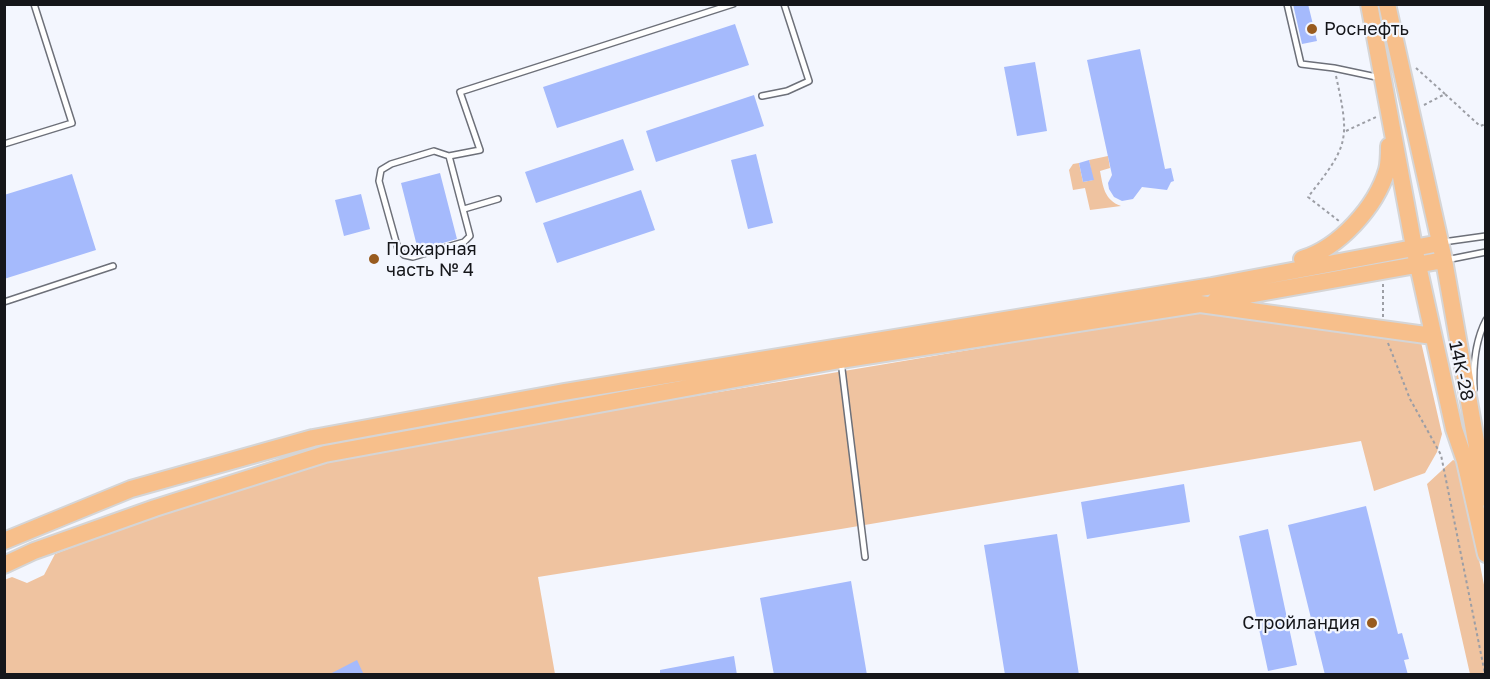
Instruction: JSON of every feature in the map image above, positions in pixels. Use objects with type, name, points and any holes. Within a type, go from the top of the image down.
[{"type":"main road","points":[[1212,286],[1318,254],[1349,229],[1372,201],[1387,170],[1391,131],[1369,4]]},
{"type":"main road","name":"14К-28","points":[[1387,4],[1444,260],[1485,498]]},
{"type":"main road","name":"14К-28","points":[[1391,131],[1433,336],[1485,554]]},
{"type":"main road","points":[[4,541],[130,489],[313,438],[564,392],[1212,286],[1440,243]]},
{"type":"main road","points":[[4,565],[34,551],[155,508],[325,454],[840,360],[1200,304],[1444,260]]},
{"type":"main road","points":[[1200,304],[1433,336]]},
{"type":"lane","points":[[4,144],[72,123],[34,4]]},
{"type":"lane","points":[[449,156],[470,236],[464,242],[413,257],[398,249],[379,181],[381,170],[391,164],[434,151],[449,156],[480,150],[460,92],[734,4]]},
{"type":"lane","points":[[762,96],[787,91],[809,81],[784,4]]},
{"type":"lane","points":[[1287,4],[1301,64],[1334,68],[1383,79]]},
{"type":"lane","points":[[464,209],[498,200]]},
{"type":"lane","points":[[1440,243],[1485,236]]},
{"type":"lane","points":[[1444,260],[1485,252]]},
{"type":"lane","points":[[4,302],[113,266]]},
{"type":"lane","points":[[1478,450],[1474,373],[1479,333],[1485,320]]},
{"type":"lane","points":[[840,360],[865,557]]},
{"type":"path","points":[[1413,62],[1416,69],[1445,94]]},
{"type":"path","points":[[1334,68],[1345,118],[1345,137],[1332,166],[1308,197],[1349,229]]},
{"type":"path","points":[[1383,272],[1383,329],[1410,399],[1441,455],[1485,675]]},
{"type":"shaded area","points":[[1108,156],[1110,168],[1100,171],[1103,187],[1111,200],[1121,206],[1090,210],[1085,188],[1073,190],[1069,170],[1073,164],[1079,163],[1083,182],[1093,180],[1089,160]]},
{"type":"shaded area","points":[[1207,310],[1421,342],[1442,434],[1437,452],[1425,473],[1374,491],[1361,441],[841,529],[538,577],[555,674],[5,674],[4,580],[12,577],[27,583],[44,575],[55,554],[158,514],[338,456]]},
{"type":"shaded area","points":[[1453,460],[1460,463],[1485,590],[1485,674],[1470,674],[1427,484]]},
{"type":"building","points":[[1293,4],[1308,4],[1317,41],[1302,44]]},
{"type":"building","points":[[735,24],[749,65],[557,128],[543,87]]},
{"type":"building","points":[[1140,49],[1165,169],[1171,168],[1174,181],[1167,190],[1142,187],[1133,199],[1122,201],[1114,197],[1109,189],[1108,183],[1112,175],[1087,60]]},
{"type":"building","points":[[1035,62],[1047,131],[1017,136],[1004,67]]},
{"type":"building","points":[[754,95],[764,126],[656,162],[646,131]]},
{"type":"building","points":[[623,139],[634,170],[536,203],[525,172]]},
{"type":"building","points":[[756,154],[773,223],[748,229],[731,160]]},
{"type":"building","points":[[1089,160],[1094,180],[1083,182],[1079,163]]},
{"type":"building","points":[[440,173],[457,239],[418,250],[401,183]]},
{"type":"building","points":[[72,174],[96,250],[4,279],[4,195]]},
{"type":"building","points":[[641,190],[655,230],[557,263],[543,223]]},
{"type":"building","points":[[361,194],[370,229],[344,236],[335,200]]},
{"type":"building","points":[[1184,484],[1190,522],[1087,539],[1081,502]]},
{"type":"building","points":[[1366,506],[1398,634],[1402,633],[1409,659],[1404,660],[1408,675],[1325,675],[1288,525]]},
{"type":"building","points":[[1268,529],[1297,665],[1268,671],[1239,536]]},
{"type":"building","points":[[1057,534],[1079,675],[1005,675],[984,545]]},
{"type":"building","points":[[851,581],[867,675],[774,675],[760,598]]},
{"type":"building","points":[[734,656],[737,675],[660,675],[660,670]]},
{"type":"building","points":[[357,660],[364,675],[328,675]]},
{"type":"place","name":"Роснефть","points":[[1312,29]]},
{"type":"place","name":"Пожарная часть № 4","points":[[374,259]]},
{"type":"place","name":"Стройландия","points":[[1372,623]]}]
